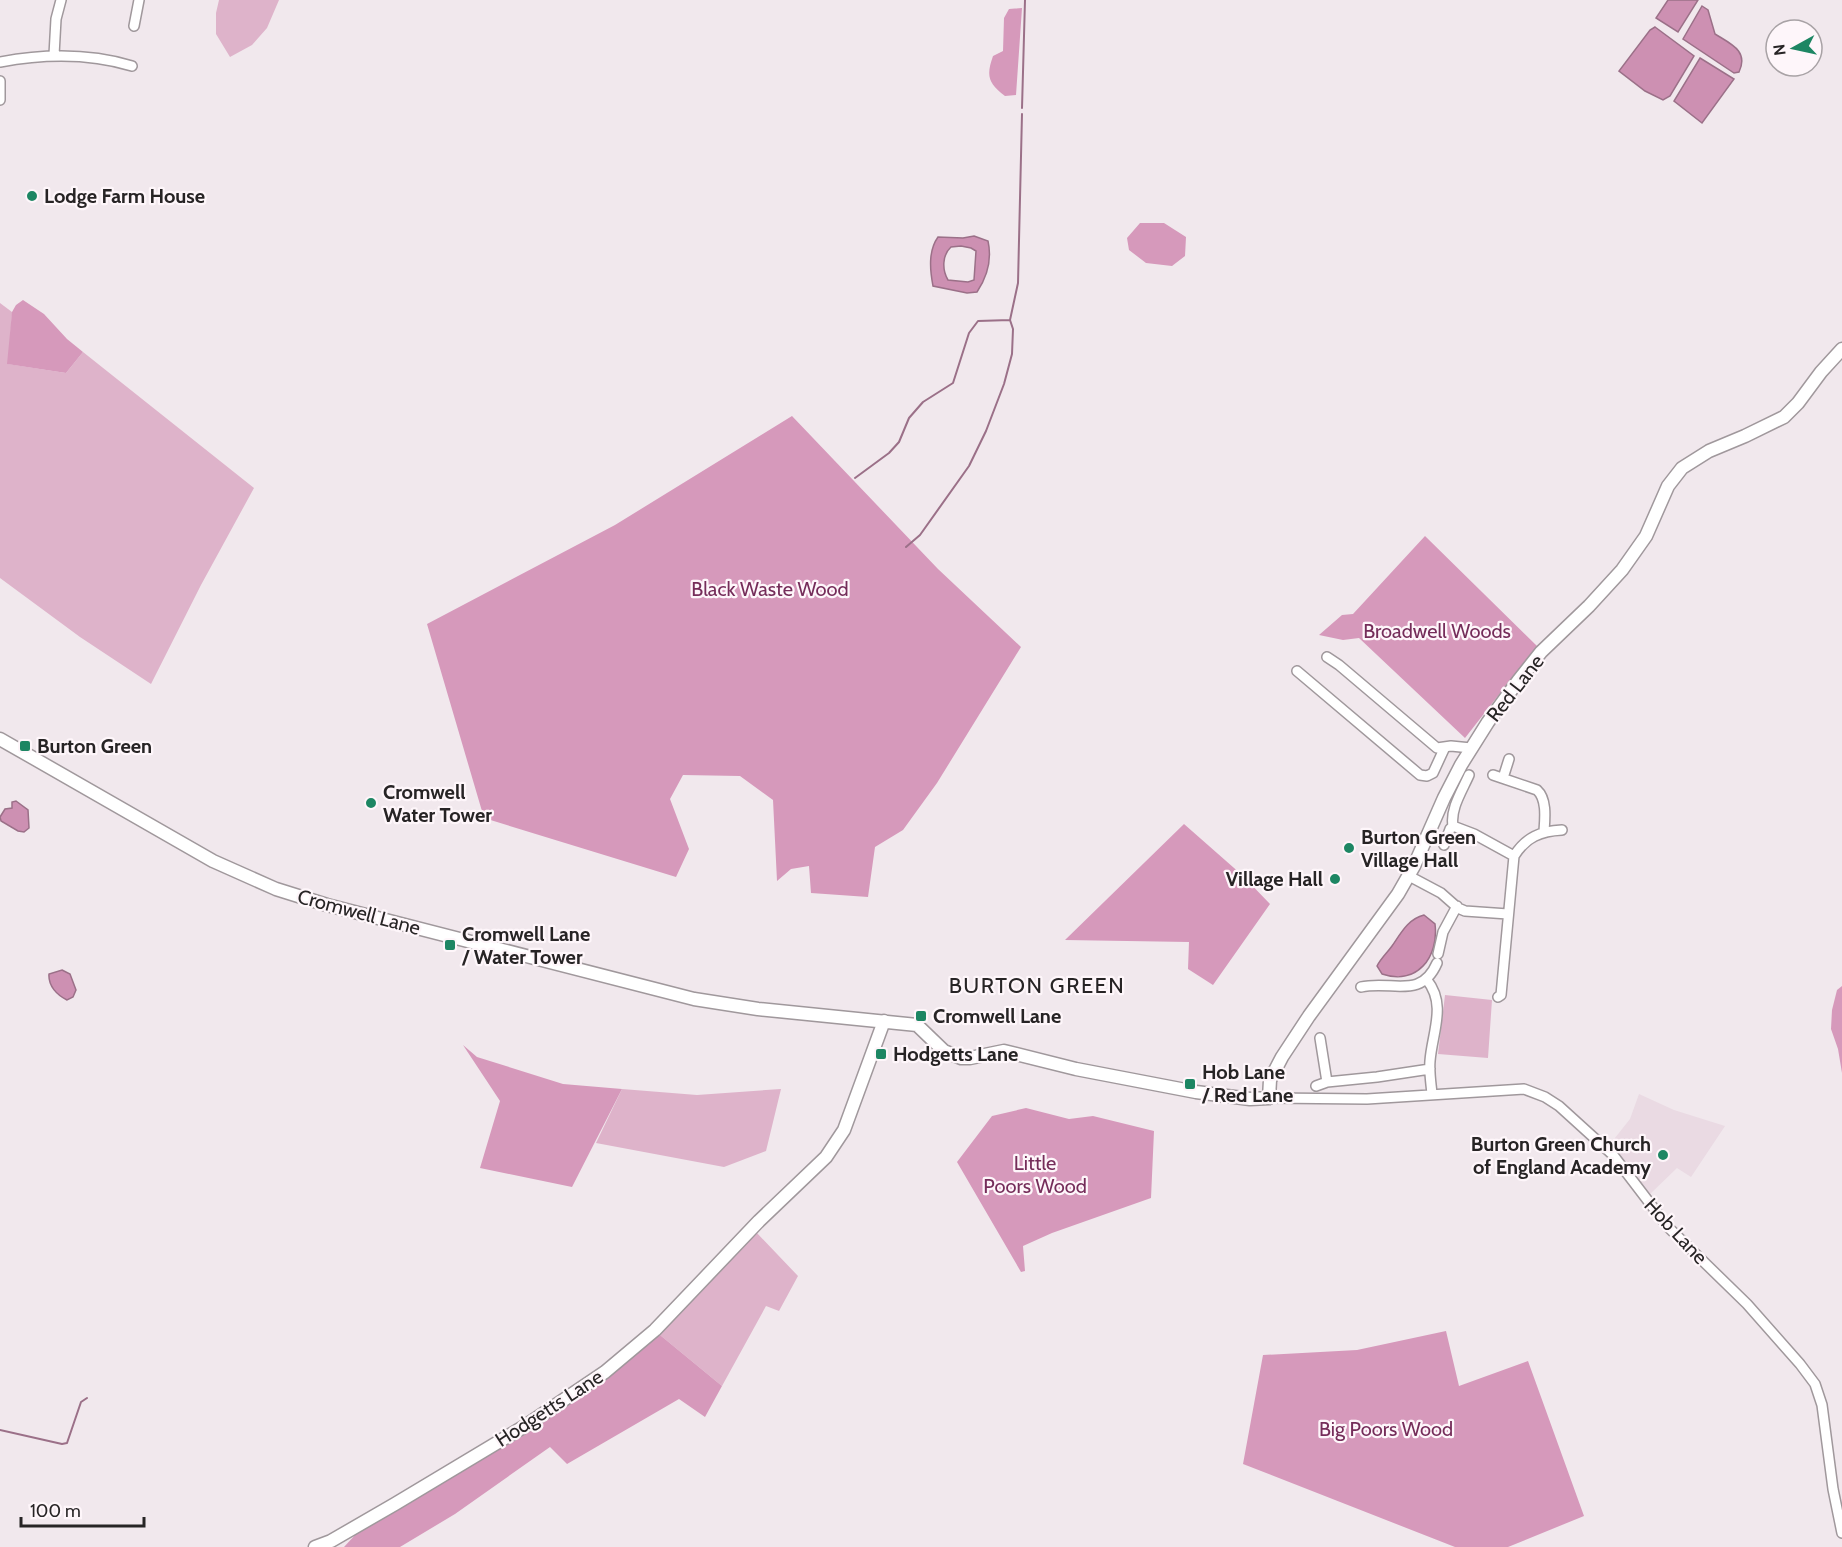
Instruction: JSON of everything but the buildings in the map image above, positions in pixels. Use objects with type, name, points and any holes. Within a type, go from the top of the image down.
[{"type":"street","points":[[54,55],[56,19],[61,0]]},
{"type":"street","points":[[134,26],[139,0]]},
{"type":"street","points":[[0,62],[54,55],[118,62],[132,66]]},
{"type":"street","points":[[0,81],[0,100]]},
{"type":"street","name":"Red Lane","points":[[1269,1098],[1270,1080],[1292,1041],[1409,876],[1444,798],[1471,748],[1503,700],[1541,652],[1589,606],[1627,564],[1646,536],[1668,486],[1682,468],[1709,451],[1784,417],[1842,349]]},
{"type":"street","points":[[1327,657],[1437,748],[1471,748]]},
{"type":"street","points":[[1297,671],[1420,775],[1427,776],[1434,773],[1445,747]]},
{"type":"street","name":"Cromwell Lane","points":[[0,739],[194,851],[234,871],[291,894],[361,914],[694,999],[758,1009],[917,1025],[944,1051],[961,1058],[977,1057],[998,1051],[1076,1069],[1196,1092],[1250,1099],[1269,1098]]},
{"type":"street","points":[[1503,778],[1509,759]]},
{"type":"street","points":[[1444,845],[1453,826],[1452,815],[1469,775]]},
{"type":"street","points":[[1493,775],[1537,790],[1541,794],[1544,800],[1544,831]]},
{"type":"street","points":[[1453,826],[1474,834],[1514,856]]},
{"type":"street","points":[[1498,997],[1501,994],[1514,856],[1530,838],[1544,831],[1562,830]]},
{"type":"street","points":[[1409,876],[1441,892],[1465,910],[1508,914]]},
{"type":"street","points":[[1360,987],[1370,985],[1413,986],[1427,980],[1437,958],[1443,932],[1457,906]]},
{"type":"street","points":[[1427,980],[1434,990],[1438,1008],[1430,1069],[1432,1094]]},
{"type":"street","name":"Hodgetts Lane","points":[[315,1547],[331,1541],[525,1426],[605,1372],[655,1330],[759,1221],[826,1157],[844,1130],[884,1021]]},
{"type":"street","points":[[1320,1038],[1327,1082]]},
{"type":"street","points":[[1316,1086],[1327,1082],[1430,1069]]},
{"type":"street","name":"Hob Lane","points":[[1269,1098],[1367,1099],[1524,1089],[1545,1097],[1558,1106],[1613,1155],[1668,1227],[1747,1304],[1815,1384],[1822,1404],[1833,1489],[1842,1533]]},
{"type":"shaded area","points":[[219,0],[279,0],[267,28],[252,45],[230,57],[216,34],[216,13]]},
{"type":"shaded area","points":[[1668,0],[1698,0],[1678,32],[1656,18]]},
{"type":"shaded area","points":[[1702,6],[1708,10],[1715,34],[1740,53],[1742,59],[1739,72],[1734,73],[1683,39]]},
{"type":"shaded area","points":[[1655,27],[1694,56],[1670,96],[1663,100],[1645,91],[1619,71],[1650,30]]},
{"type":"shaded area","points":[[1700,58],[1734,79],[1702,123],[1674,101]]},
{"type":"shaded area","points":[[974,236],[988,241],[988,268],[977,292],[967,293],[933,286],[931,254],[938,237]],"holes":[[[961,246],[976,251],[974,280],[968,282],[948,280],[944,263],[948,250],[951,247]]]},
{"type":"shaded area","points":[[0,303],[12,312],[8,364],[66,373],[83,352],[254,488],[151,684],[80,637],[0,578]]},
{"type":"shaded area","points":[[16,801],[28,810],[29,828],[24,832],[1,821],[0,817],[5,809],[12,808],[12,802]]},
{"type":"shaded area","points":[[1424,915],[1435,924],[1435,936],[1429,957],[1423,966],[1406,976],[1394,977],[1382,974],[1377,966],[1380,960],[1405,927]]},
{"type":"shaded area","points":[[62,970],[70,974],[76,990],[73,997],[67,1000],[54,990],[49,978],[49,974]]},
{"type":"shaded area","points":[[1445,995],[1492,1000],[1488,1058],[1438,1054]]},
{"type":"shaded area","points":[[622,1089],[697,1095],[781,1089],[766,1151],[724,1167],[596,1143]]},
{"type":"shaded area","name":"Burton Green Church of England Academy","points":[[1639,1094],[1674,1110],[1725,1126],[1691,1177],[1677,1168],[1650,1194],[1611,1143],[1630,1119]]},
{"type":"shaded area","points":[[756,1232],[798,1276],[779,1311],[766,1306],[722,1386],[660,1335]]},
{"type":"green space","points":[[1022,8],[1016,95],[1005,96],[992,83],[989,74],[993,56],[1003,51],[1004,18],[1009,9]]},
{"type":"green space","points":[[1140,223],[1164,223],[1186,237],[1185,256],[1172,266],[1146,263],[1129,250],[1127,238]]},
{"type":"green space","points":[[23,300],[44,314],[67,339],[83,352],[66,373],[7,364],[12,312]]},
{"type":"green space","name":"Black Waste Wood","points":[[792,416],[938,569],[1021,647],[937,783],[903,830],[875,847],[868,897],[811,893],[809,866],[791,869],[777,881],[773,800],[740,776],[683,775],[670,799],[689,849],[676,877],[484,818],[427,624],[615,525]]},
{"type":"green space","name":"Broadwell Woods","points":[[1425,536],[1537,646],[1465,738],[1359,638],[1343,640],[1319,635],[1342,615],[1353,614]]},
{"type":"green space","points":[[1184,824],[1242,875],[1270,904],[1213,985],[1188,969],[1189,942],[1065,940]]},
{"type":"green space","points":[[1842,986],[1842,1073],[1838,1049],[1831,1029],[1832,1010],[1837,990]]},
{"type":"green space","points":[[463,1045],[477,1057],[563,1084],[622,1089],[572,1187],[480,1168],[500,1101]]},
{"type":"green space","name":"Little Poors Wood","points":[[1026,1108],[1069,1119],[1093,1116],[1154,1131],[1151,1198],[1052,1233],[1023,1246],[1025,1271],[1021,1272],[957,1162],[992,1116]]},
{"type":"green space","name":"Big Poors Wood","points":[[1446,1331],[1459,1386],[1528,1361],[1584,1516],[1508,1547],[1455,1547],[1243,1464],[1263,1355],[1357,1350]]},
{"type":"green space","points":[[660,1335],[722,1386],[705,1417],[679,1399],[567,1464],[550,1447],[455,1514],[400,1547],[344,1547],[356,1534],[575,1399]]},
{"type":"waterway","points":[[1022,108],[1025,0]]},
{"type":"waterway","points":[[855,478],[889,453],[899,442],[909,418],[923,402],[953,383],[969,333],[978,321],[1010,320],[1018,283],[1022,114]]},
{"type":"waterway","points":[[906,547],[920,535],[969,466],[986,431],[1004,384],[1012,354],[1013,329],[1010,320]]},
{"type":"waterway","points":[[0,1430],[62,1444],[67,1443],[81,1402],[87,1398]]},
{"type":"place","name":"Lodge Farm House","points":[[32,196]]},
{"type":"place","name":"Burton Green","points":[[25,746]]},
{"type":"place","name":"Cromwell Water Tower","points":[[371,803]]},
{"type":"place","name":"Burton Green Village Hall","points":[[1349,848]]},
{"type":"place","name":"Village Hall","points":[[1335,879]]},
{"type":"place","name":"Cromwell Lane / Water Tower","points":[[450,945]]},
{"type":"place","name":"Cromwell Lane","points":[[921,1016]]},
{"type":"place","name":"Hodgetts Lane","points":[[881,1054]]},
{"type":"place","name":"Hob Lane / Red Lane","points":[[1190,1084]]},
{"type":"place","name":"Burton Green Church of England Academy","points":[[1663,1155]]},
{"type":"district","name":"BURTON GREEN","points":[[1037,985]]}]
